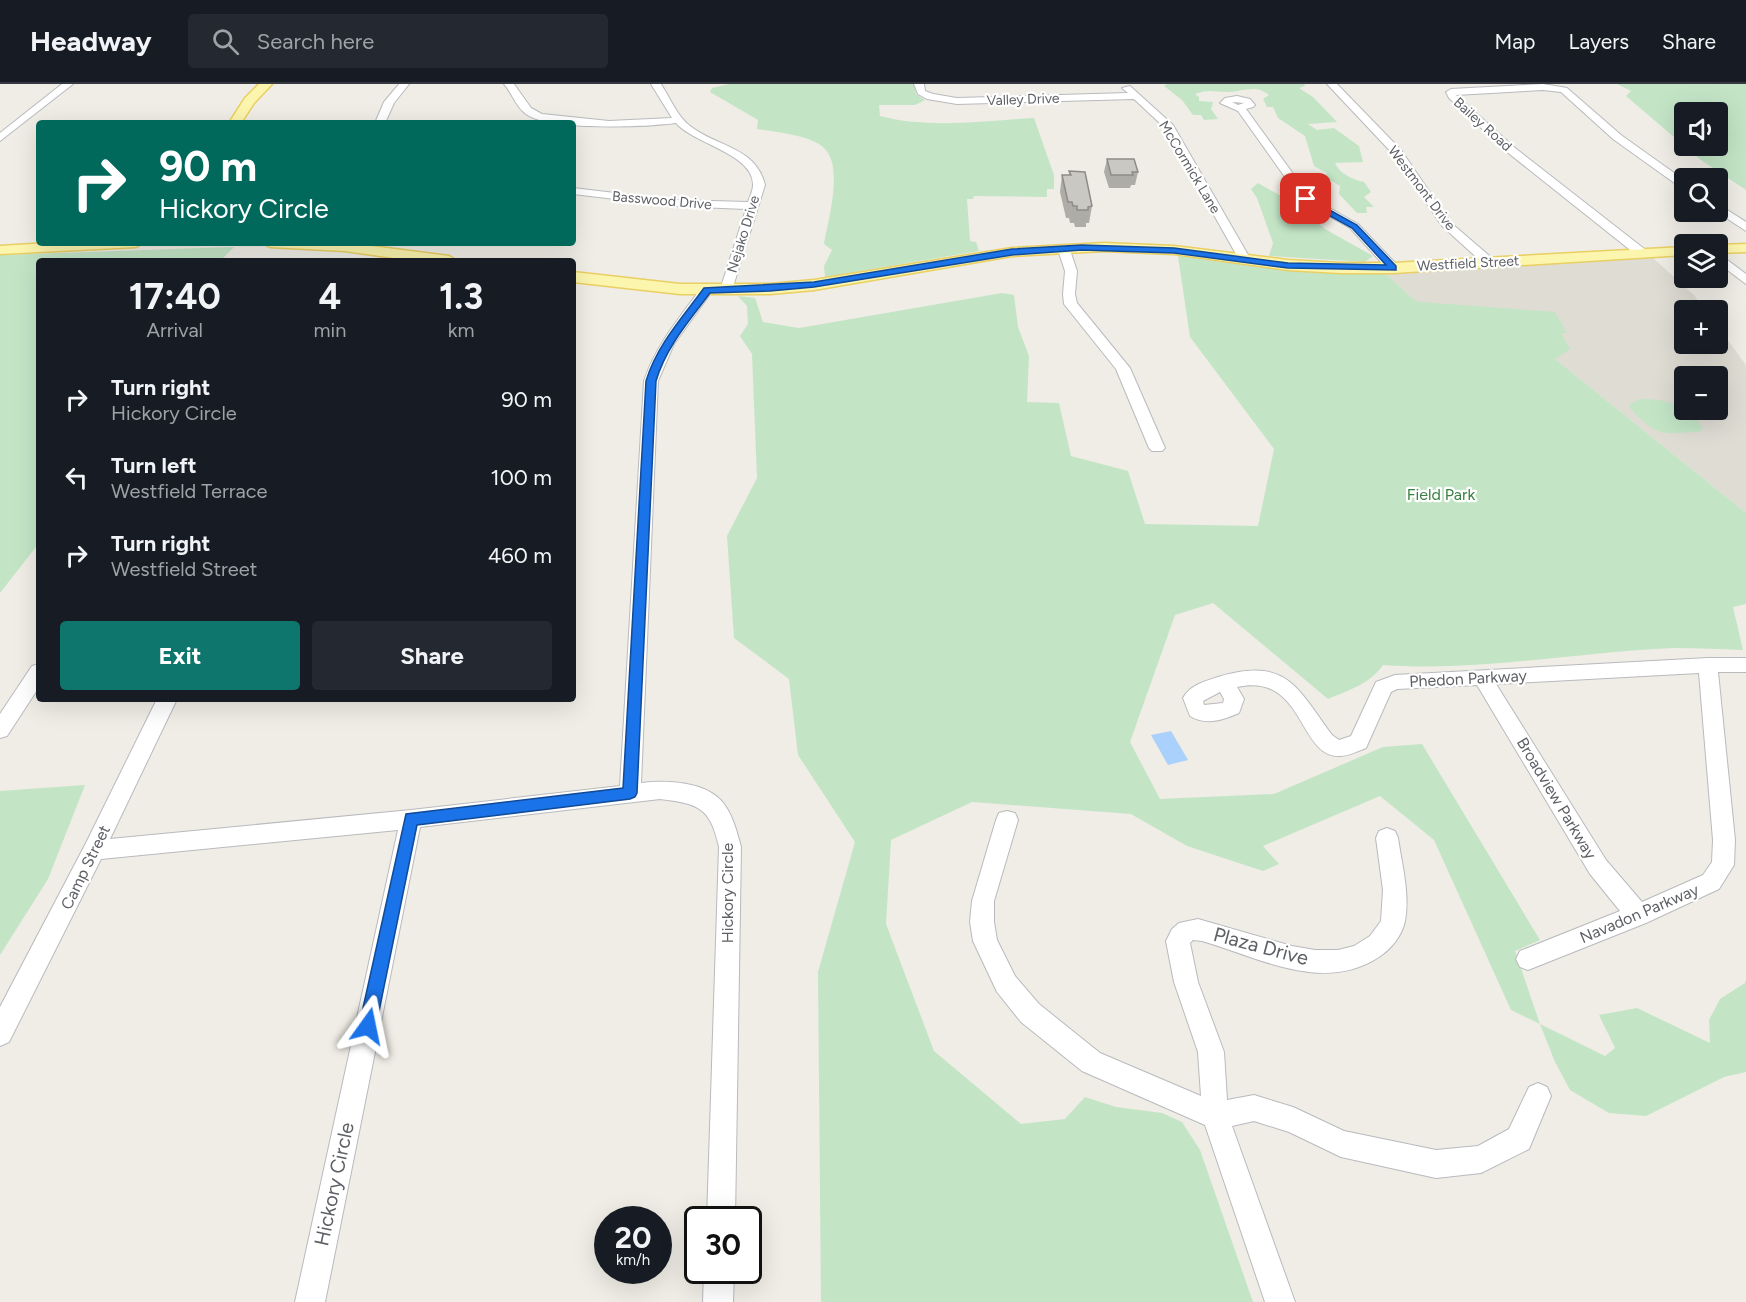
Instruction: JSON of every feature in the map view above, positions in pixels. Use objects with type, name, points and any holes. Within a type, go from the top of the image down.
[{"type":"main road","points":[[237,120],[249,101],[266,84]]},
{"type":"main road","points":[[0,250],[78,246]]},
{"type":"main road","points":[[326,246],[345,247],[399,258]]},
{"type":"main road","name":"Westfield Street","points":[[576,278],[707,290],[814,285],[1012,252],[1104,247],[1174,250],[1245,260],[1340,268],[1393,268],[1674,252]]},
{"type":"main road","points":[[1728,249],[1746,248]]},
{"type":"street","points":[[0,138],[68,84]]},
{"type":"street","points":[[381,120],[389,102],[404,84]]},
{"type":"street","points":[[509,84],[517,91],[523,106],[533,114],[567,120]]},
{"type":"street","name":"Nejako Drive","points":[[656,84],[678,120],[698,137],[751,163],[758,173],[759,185],[726,290]]},
{"type":"street","name":"Valley Drive","points":[[919,84],[921,92],[930,98],[957,101],[1136,96]]},
{"type":"street","name":"McCormick Lane","points":[[1122,84],[1170,127],[1245,260]]},
{"type":"street","name":"Westmont Drive","points":[[1332,84],[1397,152],[1446,224],[1489,262]]},
{"type":"street","name":"Bailey Road","points":[[1643,254],[1512,150],[1452,96],[1451,92],[1543,87],[1564,90],[1617,137],[1674,178]]},
{"type":"street","points":[[1241,108],[1306,199],[1354,226],[1393,268]]},
{"type":"street","points":[[576,121],[607,125],[678,120]]},
{"type":"street","name":"Basswood Drive","points":[[576,190],[674,203],[751,206]]},
{"type":"street","points":[[1728,214],[1746,227]]},
{"type":"street","points":[[1064,250],[1071,271],[1069,294],[1071,304],[1123,368],[1157,448]]},
{"type":"street","points":[[1728,264],[1746,279]]},
{"type":"street","points":[[630,793],[651,381],[665,347],[707,290]]},
{"type":"street","name":"Phedon Parkway","points":[[1226,683],[1255,677],[1285,686],[1298,697],[1325,741],[1333,747],[1345,748],[1359,742],[1383,687],[1395,682],[1708,665],[1746,665]]},
{"type":"street","name":"Navadon Parkway","points":[[1528,959],[1638,915],[1711,882],[1724,865],[1724,840],[1708,665]]},
{"type":"street","points":[[0,730],[36,676]]},
{"type":"street","name":"Broadview Parkway","points":[[1482,677],[1598,867],[1638,915]]},
{"type":"street","name":"Camp Street","points":[[0,1033],[94,850],[166,702]]},
{"type":"street","name":"Hickory Circle","points":[[94,850],[411,819],[660,790],[688,793],[711,801],[725,824],[730,847],[721,1206]]},
{"type":"street","name":"Hickory Circle","points":[[310,1302],[411,819]]},
{"type":"street","points":[[1007,820],[986,891],[982,922],[985,941],[1006,984],[1030,1013],[1091,1062],[1215,1116],[1254,1108],[1293,1120],[1341,1144],[1436,1164],[1481,1159],[1519,1139],[1538,1096]]},
{"type":"street","name":"Plaza Drive","points":[[1280,1302],[1215,1116],[1211,1052],[1186,982],[1179,947],[1181,935],[1192,929],[1202,930],[1284,956],[1315,961],[1341,961],[1372,950],[1393,924],[1394,909],[1387,838]]},
{"type":"street","points":[[718,1302],[719,1284]]},
{"type":"shaded area","points":[[1653,258],[1674,277],[1674,288],[1686,288],[1698,300],[1674,300],[1674,354],[1728,354],[1728,341],[1746,365],[1746,513],[1555,359],[1419,305],[1384,272]]},
{"type":"green space","points":[[729,84],[914,84],[916,94],[925,100],[915,105],[879,105],[880,116],[937,123],[1034,118],[1054,175],[1054,189],[1047,189],[1047,197],[974,196],[973,199],[967,199],[970,241],[976,242],[979,251],[825,277],[824,266],[832,250],[824,244],[834,180],[830,156],[824,148],[810,140],[757,129],[758,120],[710,92],[712,88]]},
{"type":"green space","points":[[1167,84],[1304,84],[1305,86],[1299,88],[1313,97],[1337,122],[1308,124],[1317,130],[1334,128],[1359,146],[1363,162],[1335,163],[1347,175],[1364,182],[1371,192],[1364,197],[1374,207],[1366,207],[1367,213],[1357,213],[1339,194],[1340,186],[1325,177],[1327,173],[1314,166],[1305,136],[1278,118],[1273,107],[1267,107],[1263,99],[1269,95],[1264,92],[1250,89],[1228,92],[1208,91],[1195,94],[1199,97],[1199,101],[1213,102],[1211,109],[1218,119],[1204,120],[1201,115],[1193,115],[1182,100],[1164,86]]},
{"type":"green space","points":[[1617,84],[1746,84],[1746,190],[1728,178],[1728,168],[1713,168],[1696,156],[1728,156],[1728,102],[1674,102],[1674,137],[1626,96],[1631,91]]},
{"type":"green space","points":[[1258,183],[1295,204],[1325,229],[1373,256],[1365,262],[1269,256],[1273,243],[1257,198],[1251,189]]},
{"type":"green space","points":[[234,247],[223,258],[36,258],[36,547],[0,593],[0,255]]},
{"type":"green space","name":"Field Park","points":[[1178,256],[1289,271],[1384,272],[1413,299],[1420,302],[1555,312],[1567,333],[1561,333],[1570,349],[1555,359],[1746,513],[1746,604],[1733,607],[1743,650],[1674,648],[1492,664],[1383,665],[1365,682],[1328,699],[1213,603],[1175,615],[1130,742],[1160,799],[1274,794],[1383,747],[1422,744],[1540,940],[1515,951],[1540,1024],[1511,1010],[1434,840],[1380,796],[1263,846],[1279,864],[1263,871],[1187,846],[1131,814],[972,802],[891,840],[886,924],[934,1051],[1021,1124],[1065,1119],[1085,1097],[1116,1107],[1162,1113],[1182,1122],[1200,1150],[1253,1302],[821,1302],[818,972],[855,842],[798,755],[789,679],[734,638],[727,536],[757,478],[752,354],[740,336],[748,324],[747,306],[738,296],[755,298],[763,322],[799,328],[1002,293],[1014,295],[1018,327],[1029,356],[1027,402],[1059,403],[1071,456],[1128,471],[1145,524],[1258,526],[1274,449],[1190,337]]},
{"type":"green space","points":[[1640,399],[1674,404],[1674,420],[1698,420],[1702,427],[1699,432],[1661,432],[1639,418],[1630,408],[1630,404]]},
{"type":"green space","points":[[85,785],[48,879],[0,955],[0,791]]},
{"type":"green space","points":[[1746,980],[1746,1072],[1724,1077],[1646,1116],[1609,1113],[1570,1090],[1555,1062],[1540,1024],[1605,1056],[1615,1048],[1599,1015],[1637,1008],[1710,1043],[1709,1020],[1720,999],[1745,983]]},
{"type":"water","points":[[1171,731],[1188,760],[1168,765],[1151,735]]},
{"type":"building","points":[[1107,159],[1134,159],[1138,172],[1132,172],[1133,175],[1111,175]]},
{"type":"building","points":[[1069,171],[1085,172],[1092,206],[1088,207],[1088,210],[1077,210],[1077,206],[1068,202],[1062,175],[1071,175]]},
{"type":"route","points":[[368,1026],[411,819],[630,793],[651,381],[665,347],[707,290],[770,289],[814,285],[1012,252],[1082,248],[1174,250],[1288,265],[1393,268],[1354,226],[1306,199]]}]
